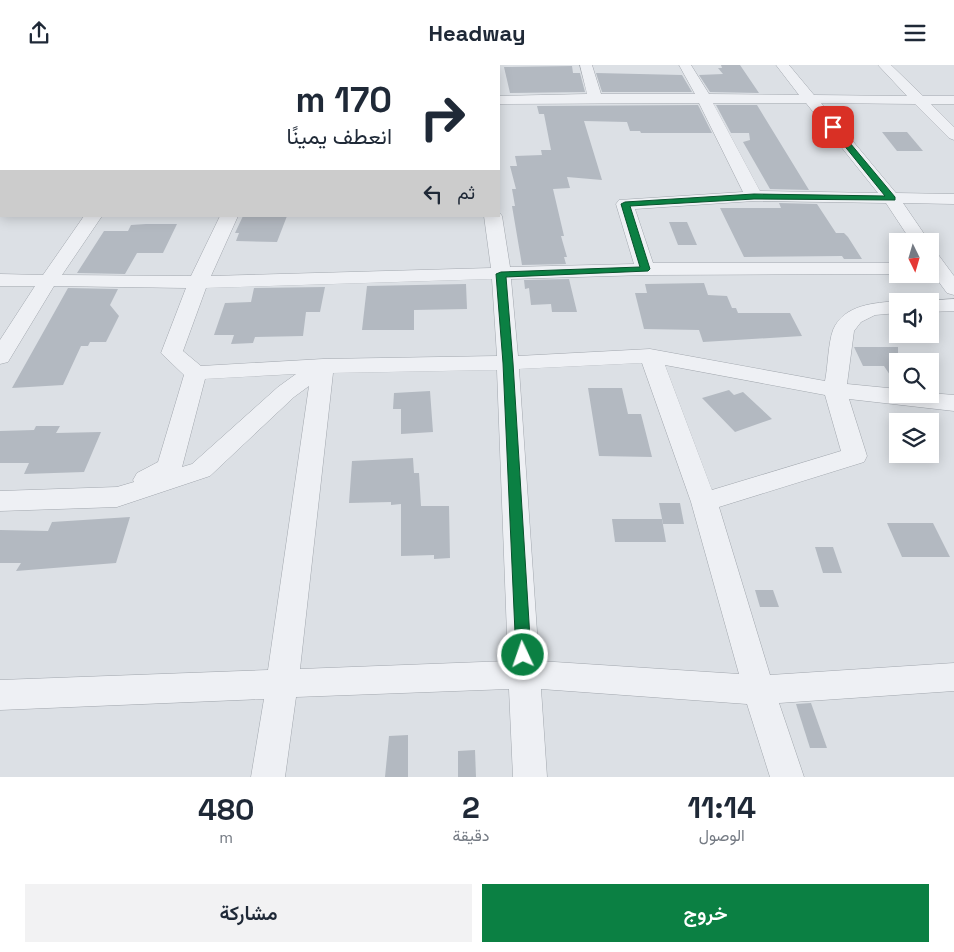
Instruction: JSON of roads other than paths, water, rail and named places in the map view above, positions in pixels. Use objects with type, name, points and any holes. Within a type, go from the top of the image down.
[{"type":"street","points":[[586,65],[594,98]]},
{"type":"street","points":[[685,65],[754,196]]},
{"type":"street","points":[[782,65],[892,199],[915,233]]},
{"type":"street","points":[[884,65],[917,99],[951,129]]},
{"type":"street","points":[[500,100],[809,98],[954,100]]},
{"type":"street","points":[[645,269],[625,204],[754,196],[954,199]]},
{"type":"street","points":[[0,357],[48,281],[92,217]]},
{"type":"street","points":[[230,217],[198,281],[172,353],[196,373],[323,366],[508,363],[650,357],[835,390],[954,403]]},
{"type":"street","points":[[492,217],[501,274],[508,363],[530,777]]},
{"type":"street","points":[[939,267],[954,289]]},
{"type":"street","points":[[0,280],[198,281],[645,269],[889,269]]},
{"type":"street","points":[[939,306],[954,305]]},
{"type":"street","points":[[704,502],[855,457],[835,390],[844,330],[854,318],[871,309],[889,308]]},
{"type":"street","points":[[650,357],[704,502],[759,690],[787,777]]},
{"type":"street","points":[[0,501],[117,497],[200,470],[286,393],[323,366]]},
{"type":"street","points":[[268,777],[282,684],[323,366]]},
{"type":"street","points":[[117,497],[169,467],[196,373]]},
{"type":"street","points":[[0,695],[524,674],[759,690],[954,677]]}]
